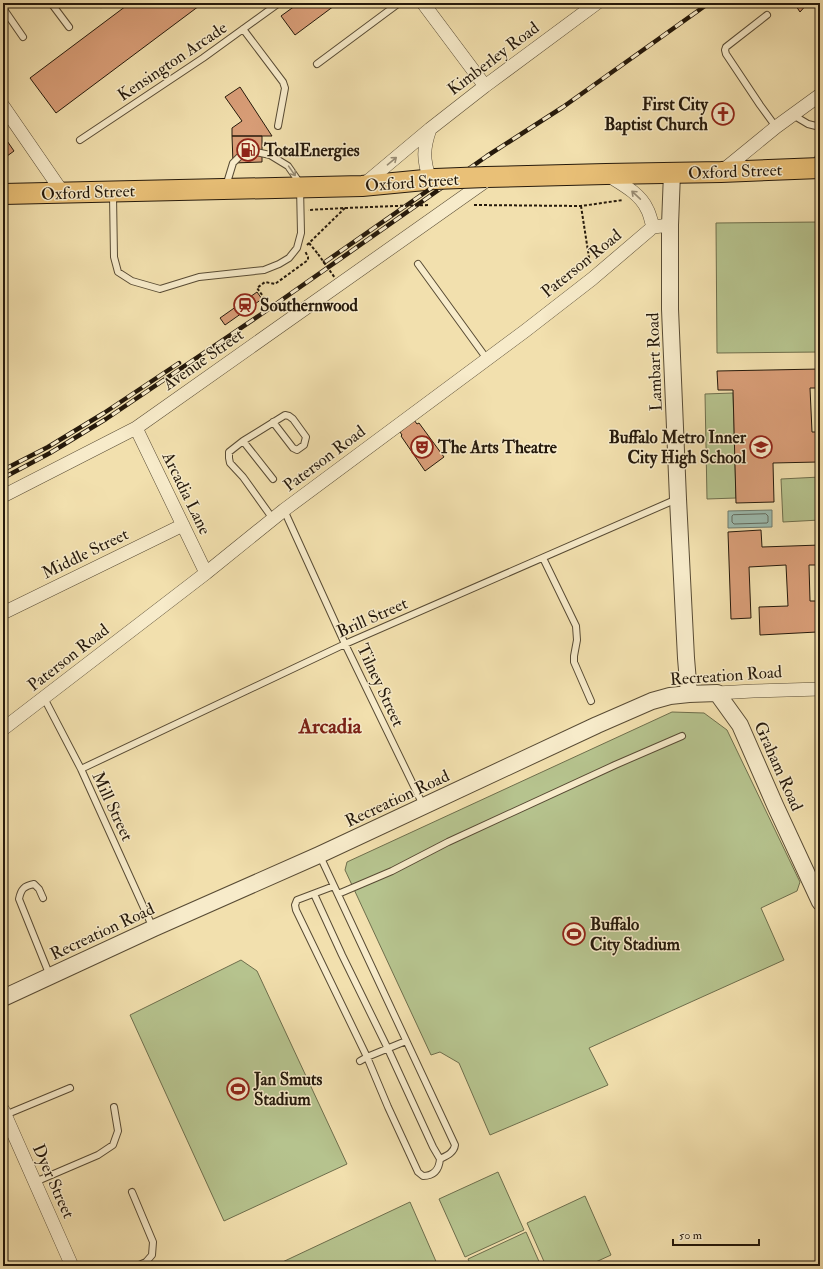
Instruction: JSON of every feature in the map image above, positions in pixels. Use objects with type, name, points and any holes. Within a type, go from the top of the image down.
[{"type":"main road","name":"Oxford Street","points":[[3,194],[362,186],[489,177],[721,172],[818,163]]},
{"type":"street","points":[[423,3],[485,86]]},
{"type":"street","name":"Kimberley Road","points":[[362,186],[430,129],[485,86],[597,3]]},
{"type":"street","points":[[721,172],[776,127],[820,95]]},
{"type":"street","points":[[3,106],[63,193]]},
{"type":"street","points":[[430,129],[425,144],[424,157],[433,180]]},
{"type":"street","name":"Lambart Road","points":[[672,173],[670,225],[670,309],[678,499],[689,694]]},
{"type":"street","points":[[606,174],[633,192],[639,198],[647,208],[653,227],[670,225]]},
{"type":"street","name":"Avenue Street","points":[[3,496],[136,428],[489,177]]},
{"type":"street","name":"Paterson Road","points":[[3,729],[206,573],[284,510],[487,359],[592,278],[653,227]]},
{"type":"street","name":"Arcadia Lane","points":[[136,428],[206,573]]},
{"type":"street","name":"Middle Street","points":[[3,614],[183,525]]},
{"type":"street","name":"Recreation Road","points":[[3,998],[154,928],[319,855],[597,725],[652,701],[670,696],[689,694],[820,689]]},
{"type":"street","name":"Graham Road","points":[[717,694],[740,724],[775,805],[820,902]]},
{"type":"street","name":"Dyer Street","points":[[4,1112],[72,1266]]},
{"type":"lane","points":[[51,3],[69,27]]},
{"type":"lane","name":"Kensington Arcade","points":[[80,140],[203,58],[279,3]]},
{"type":"lane","points":[[317,64],[400,3]]},
{"type":"lane","points":[[3,8],[23,37]]},
{"type":"lane","points":[[767,15],[726,47],[725,52],[776,127]]},
{"type":"lane","points":[[242,29],[283,82],[285,88],[278,126]]},
{"type":"lane","points":[[793,115],[808,124],[820,127]]},
{"type":"lane","points":[[113,191],[114,257],[118,272],[132,281],[160,289],[199,277],[264,270],[289,258],[297,248],[301,233],[300,187],[295,175],[288,166],[270,155],[256,152],[247,153],[236,158],[230,169],[226,188]]},
{"type":"lane","points":[[418,264],[487,359]]},
{"type":"lane","points":[[273,519],[243,477],[230,463],[228,458],[230,452],[243,441],[284,415],[293,419],[306,437],[304,445],[297,450],[293,448],[274,422]]},
{"type":"lane","points":[[243,441],[273,479]]},
{"type":"lane","name":"Brill Street","points":[[81,769],[345,644],[678,499]]},
{"type":"lane","name":"Tilney Street","points":[[284,510],[345,644],[423,807]]},
{"type":"lane","points":[[543,558],[576,626],[577,640],[574,662],[590,701]]},
{"type":"lane","name":"Mill Street","points":[[44,698],[81,769],[154,928]]},
{"type":"lane","points":[[338,894],[392,871],[448,842],[608,768],[682,736]]},
{"type":"lane","points":[[319,855],[455,1145],[452,1152],[440,1159]]},
{"type":"lane","points":[[43,898],[39,889],[34,884],[26,886],[20,891],[19,899],[50,976]]},
{"type":"lane","points":[[314,894],[440,1159],[440,1165],[437,1171],[432,1175],[423,1176],[418,1172],[367,1057],[296,910],[295,905],[297,900],[334,886]]},
{"type":"lane","points":[[360,1061],[406,1041]]},
{"type":"lane","points":[[4,1112],[70,1088]]},
{"type":"lane","points":[[35,1182],[98,1155],[113,1144],[118,1131],[114,1107]]},
{"type":"lane","points":[[132,1192],[153,1242],[152,1255],[146,1262],[137,1266]]},
{"type":"lane","points":[[817,1266],[820,1263]]},
{"type":"path","points":[[474,205],[581,206],[639,198]]},
{"type":"path","points":[[300,210],[451,204]]},
{"type":"path","points":[[581,206],[592,278]]},
{"type":"path","points":[[265,299],[257,288],[265,282],[275,284],[308,260],[308,257],[304,252],[305,248],[345,208]]},
{"type":"path","points":[[309,244],[335,278]]},
{"type":"green space","points":[[820,222],[820,352],[717,353],[716,223]]},
{"type":"green space","points":[[733,393],[736,498],[707,499],[705,394]]},
{"type":"green space","points":[[820,477],[820,520],[783,522],[781,479]]},
{"type":"green space","name":"Buffalo City Stadium","points":[[672,712],[704,713],[727,730],[800,882],[797,891],[761,908],[784,960],[589,1048],[608,1085],[490,1135],[459,1063],[440,1052],[431,1055],[345,870],[347,862]]},
{"type":"green space","name":"Jan Smuts Stadium","points":[[241,960],[257,971],[347,1164],[224,1221],[130,1015]]},
{"type":"green space","points":[[498,1172],[524,1230],[465,1257],[439,1199]]},
{"type":"green space","points":[[585,1196],[611,1255],[587,1266],[546,1266],[527,1223]]},
{"type":"green space","points":[[410,1202],[438,1266],[274,1266]]},
{"type":"green space","points":[[526,1232],[541,1266],[471,1266],[468,1259]]},
{"type":"water","points":[[772,510],[772,527],[728,528],[728,511]]},
{"type":"building","points":[[130,3],[203,3],[56,113],[30,78]]},
{"type":"building","points":[[299,3],[338,3],[295,35],[281,16]]},
{"type":"building","points":[[794,3],[808,3],[800,12]]},
{"type":"building","points":[[240,87],[272,136],[232,136],[232,128],[242,121],[225,97]]},
{"type":"building","points":[[3,135],[14,151],[3,159]]},
{"type":"building","points":[[232,136],[262,136],[262,162],[233,163]]},
{"type":"building","points":[[257,292],[262,299],[225,325],[220,318]]},
{"type":"building","points":[[820,369],[820,388],[810,388],[812,432],[817,432],[818,462],[773,463],[774,502],[736,503],[733,390],[718,390],[717,371]]},
{"type":"building","name":"The Arts Theatre","points":[[414,420],[417,424],[419,423],[444,457],[425,471],[401,436],[402,435],[400,432]]},
{"type":"building","points":[[761,530],[762,547],[820,545],[820,565],[809,565],[810,601],[816,601],[817,632],[760,635],[759,607],[788,606],[786,565],[749,567],[751,618],[731,619],[728,532]]},
{"type":"railway","points":[[3,478],[50,453],[106,419],[263,313],[487,156],[563,107],[709,3]]},
{"type":"railway","points":[[325,262],[440,182]]},
{"type":"railway","points":[[3,470],[48,447],[104,413],[179,363]]},
{"type":"place","name":"First City Baptist Church","points":[[723,114]]},
{"type":"place","name":"TotalEnergies","points":[[248,150]]},
{"type":"place","name":"Southernwood","points":[[245,305]]},
{"type":"place","name":"The Arts Theatre","points":[[422,447]]},
{"type":"place","name":"Buffalo Metro Inner City High School","points":[[761,447]]},
{"type":"place","name":"Buffalo City Stadium","points":[[574,934]]},
{"type":"place","name":"Jan Smuts Stadium","points":[[238,1089]]},
{"type":"district","name":"Arcadia","points":[[330,726]]}]
